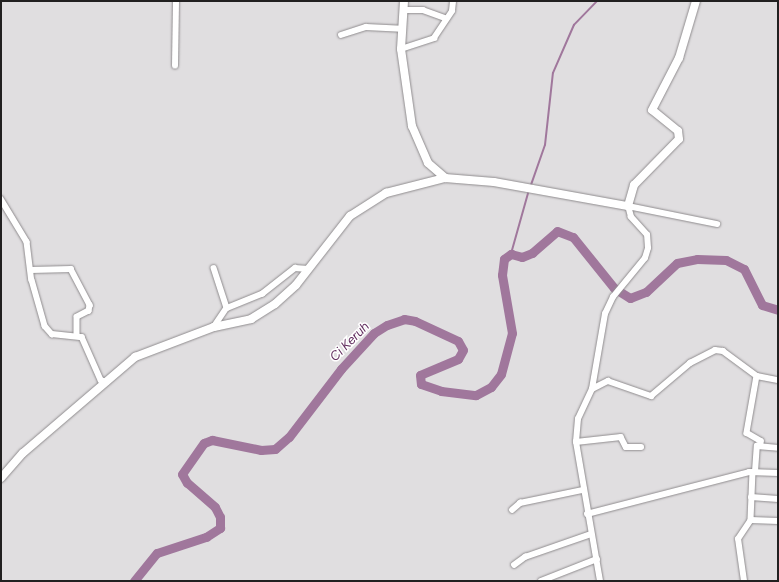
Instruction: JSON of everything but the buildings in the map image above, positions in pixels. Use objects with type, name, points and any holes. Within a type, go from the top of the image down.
[{"type":"street","points":[[175,66],[176,1]]},
{"type":"street","points":[[404,1],[401,28],[401,49],[405,92],[416,139],[428,163],[445,178]]},
{"type":"street","points":[[401,49],[434,38],[445,18],[452,10],[453,1]]},
{"type":"street","points":[[600,581],[597,559],[587,514],[576,442],[578,419],[592,389],[593,366],[613,297],[628,281],[645,258],[649,242],[628,206],[634,185],[679,139],[678,131],[652,110],[679,58],[696,1]]},
{"type":"street","points":[[404,10],[423,10],[445,18]]},
{"type":"street","points":[[341,35],[366,27],[401,28]]},
{"type":"street","points":[[1,478],[23,453],[141,353],[214,327],[258,316],[286,296],[350,216],[363,205],[402,188],[445,178],[494,182],[628,206],[717,224]]},
{"type":"street","points":[[1,199],[27,242],[31,270],[48,331],[77,334],[86,341],[102,380],[107,382]]},
{"type":"street","points":[[214,268],[227,308]]},
{"type":"street","points":[[214,327],[227,308],[262,294],[295,268],[308,269]]},
{"type":"street","points":[[31,270],[71,269],[90,305],[89,312],[77,317],[77,334]]},
{"type":"street","points":[[592,389],[608,381],[651,396],[690,363],[715,350],[723,351],[757,376],[778,380]]},
{"type":"street","points":[[757,376],[747,433],[761,441],[761,445]]},
{"type":"street","points":[[576,442],[621,437],[626,447],[641,447]]},
{"type":"street","points":[[744,581],[738,539],[751,520],[751,497],[757,446],[761,445],[778,448]]},
{"type":"street","points":[[587,514],[754,472],[778,473]]},
{"type":"street","points":[[512,510],[520,503],[583,490]]},
{"type":"street","points":[[751,497],[778,499]]},
{"type":"street","points":[[751,520],[778,521]]},
{"type":"street","points":[[514,565],[525,557],[591,534]]},
{"type":"street","points":[[541,581],[597,559]]},
{"type":"waterway","points":[[531,185],[545,145],[553,73],[574,25],[597,1]]},
{"type":"waterway","points":[[511,254],[529,190]]},
{"type":"waterway","name":"Ci Keruh","points":[[134,581],[157,553],[206,537],[220,528],[220,517],[215,507],[187,483],[182,474],[204,443],[212,440],[261,450],[275,449],[289,437],[341,369],[374,333],[387,325],[404,319],[415,321],[458,341],[463,350],[458,359],[420,375],[421,384],[441,391],[476,395],[491,387],[501,374],[512,333],[502,275],[504,259],[511,254],[522,257],[532,253],[557,231],[573,237],[614,288],[630,298],[646,292],[677,263],[697,259],[726,260],[744,269],[762,305],[778,310]]}]
